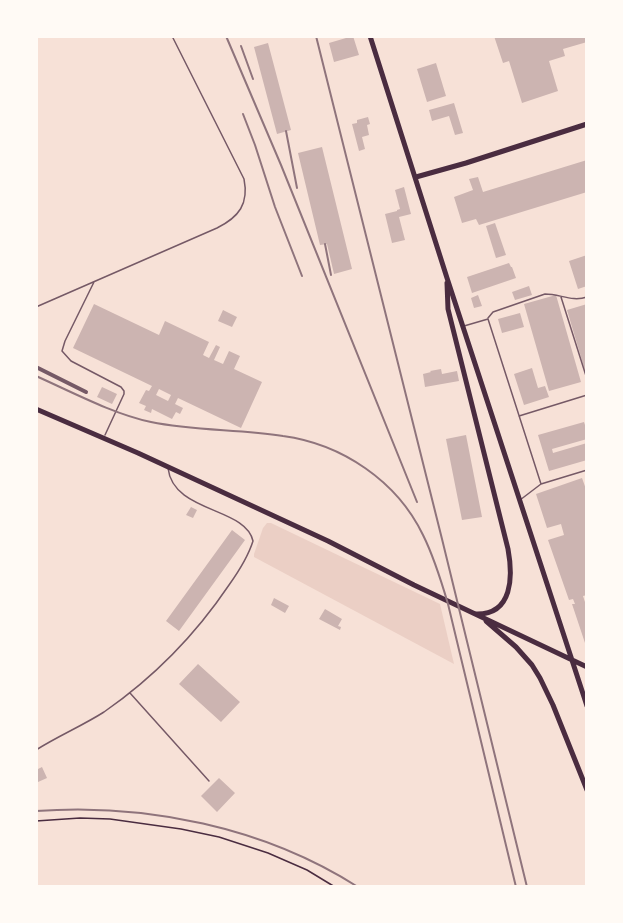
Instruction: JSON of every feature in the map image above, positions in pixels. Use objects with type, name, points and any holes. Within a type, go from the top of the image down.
[{"type":"main road","points":[[370,36],[587,706]]},
{"type":"main road","points":[[416,177],[587,124]]},
{"type":"main road","points":[[447,278],[448,309],[510,562],[511,576],[508,590],[499,607],[477,615]]},
{"type":"main road","points":[[36,409],[168,467],[587,667]]},
{"type":"main road","points":[[477,615],[516,646],[532,665],[540,678],[587,790]]},
{"type":"street","points":[[36,367],[86,392]]},
{"type":"lane","points":[[36,307],[228,222],[238,213],[244,203],[245,184],[242,172],[172,36]]},
{"type":"lane","points":[[94,282],[62,351],[71,362],[122,387],[124,391],[104,439]]},
{"type":"lane","points":[[464,326],[488,319],[493,312],[545,294],[572,299],[587,297]]},
{"type":"lane","points":[[560,296],[587,379]]},
{"type":"lane","points":[[488,319],[541,484]]},
{"type":"lane","points":[[519,416],[587,395]]},
{"type":"lane","points":[[36,750],[58,736],[95,718],[166,660],[205,619],[240,569],[253,541],[249,532],[237,522],[178,491],[171,481],[168,467]]},
{"type":"lane","points":[[520,500],[541,484],[587,470]]},
{"type":"lane","points":[[129,692],[209,781]]},
{"type":"path","points":[[36,821],[80,818],[110,819],[219,837],[268,853],[307,870],[335,887]]},
{"type":"shaded area","points":[[267,523],[440,604],[454,664],[254,557],[263,528]]},
{"type":"building","points":[[346,36],[353,36],[359,55],[334,62],[329,43],[346,38]]},
{"type":"building","points":[[494,36],[587,36],[587,42],[563,49],[565,56],[549,61],[558,91],[522,103],[509,61],[503,63]]},
{"type":"building","points":[[268,43],[291,130],[277,134],[254,47]]},
{"type":"building","points":[[436,63],[446,96],[427,102],[417,69]]},
{"type":"building","points":[[454,103],[463,133],[455,135],[449,116],[432,121],[429,110]]},
{"type":"building","points":[[368,117],[369,135],[362,137],[365,149],[359,151],[352,124]]},
{"type":"building","points":[[322,147],[352,269],[334,274],[327,244],[320,245],[298,153]]},
{"type":"building","points":[[587,160],[587,192],[479,225],[476,219],[462,223],[454,197],[473,190],[469,179],[478,177],[483,192]]},
{"type":"building","points":[[404,187],[411,214],[399,217],[405,240],[392,243],[385,214],[400,209],[395,190]]},
{"type":"building","points":[[495,223],[506,255],[496,258],[486,226]]},
{"type":"building","points":[[587,255],[587,286],[578,289],[569,261]]},
{"type":"building","points":[[509,263],[516,278],[472,293],[467,277]]},
{"type":"building","points":[[529,286],[532,295],[515,300],[512,292]]},
{"type":"building","points":[[478,295],[482,306],[474,308],[471,298]]},
{"type":"building","points":[[556,295],[581,382],[549,391],[524,304]]},
{"type":"building","points":[[94,304],[159,335],[165,321],[209,342],[203,355],[209,358],[216,345],[220,347],[214,360],[223,364],[229,351],[240,356],[234,369],[262,382],[241,428],[178,398],[175,404],[183,408],[180,414],[176,412],[172,419],[152,409],[151,413],[144,410],[146,406],[139,403],[146,390],[149,391],[152,386],[73,348]],"holes":[[[159,389],[171,395],[168,401],[156,395]]]},
{"type":"building","points":[[587,304],[587,374],[586,374],[567,310]]},
{"type":"building","points":[[223,310],[237,317],[232,327],[218,321]]},
{"type":"building","points":[[520,313],[524,327],[502,333],[498,319]]},
{"type":"building","points":[[532,368],[538,388],[545,386],[549,397],[524,405],[514,374]]},
{"type":"building","points":[[441,369],[442,374],[457,371],[459,381],[425,387],[423,374]]},
{"type":"building","points":[[102,387],[117,394],[112,404],[97,397]]},
{"type":"building","points":[[584,422],[587,439],[552,449],[553,453],[587,443],[587,460],[549,471],[538,435]]},
{"type":"building","points":[[466,435],[482,517],[462,520],[446,439]]},
{"type":"building","points":[[582,478],[587,492],[587,595],[583,596],[585,602],[587,601],[587,649],[572,604],[575,604],[573,599],[569,600],[548,540],[564,535],[561,524],[547,528],[536,494]]},
{"type":"building","points":[[191,507],[197,510],[193,518],[186,515]]},
{"type":"building","points":[[232,530],[245,540],[179,631],[166,621]]},
{"type":"building","points":[[274,598],[289,606],[285,613],[271,605]]},
{"type":"building","points":[[325,609],[342,619],[338,626],[341,627],[340,630],[319,619]]},
{"type":"building","points":[[198,664],[240,702],[221,722],[179,684]]},
{"type":"building","points":[[42,767],[47,778],[38,782],[36,770]]},
{"type":"building","points":[[219,778],[235,793],[217,812],[201,796]]},
{"type":"railway","points":[[226,36],[281,165],[417,502]]},
{"type":"railway","points":[[316,36],[527,887]]},
{"type":"railway","points":[[241,46],[253,79]]},
{"type":"railway","points":[[243,114],[302,276]]},
{"type":"railway","points":[[286,131],[297,188]]},
{"type":"railway","points":[[325,244],[331,275]]},
{"type":"railway","points":[[36,376],[107,408],[151,422],[305,440],[346,457],[383,482],[412,516],[434,560],[448,604],[516,887]]},
{"type":"railway","points":[[36,811],[120,811],[203,824],[244,834],[284,849],[322,866],[358,887]]}]
